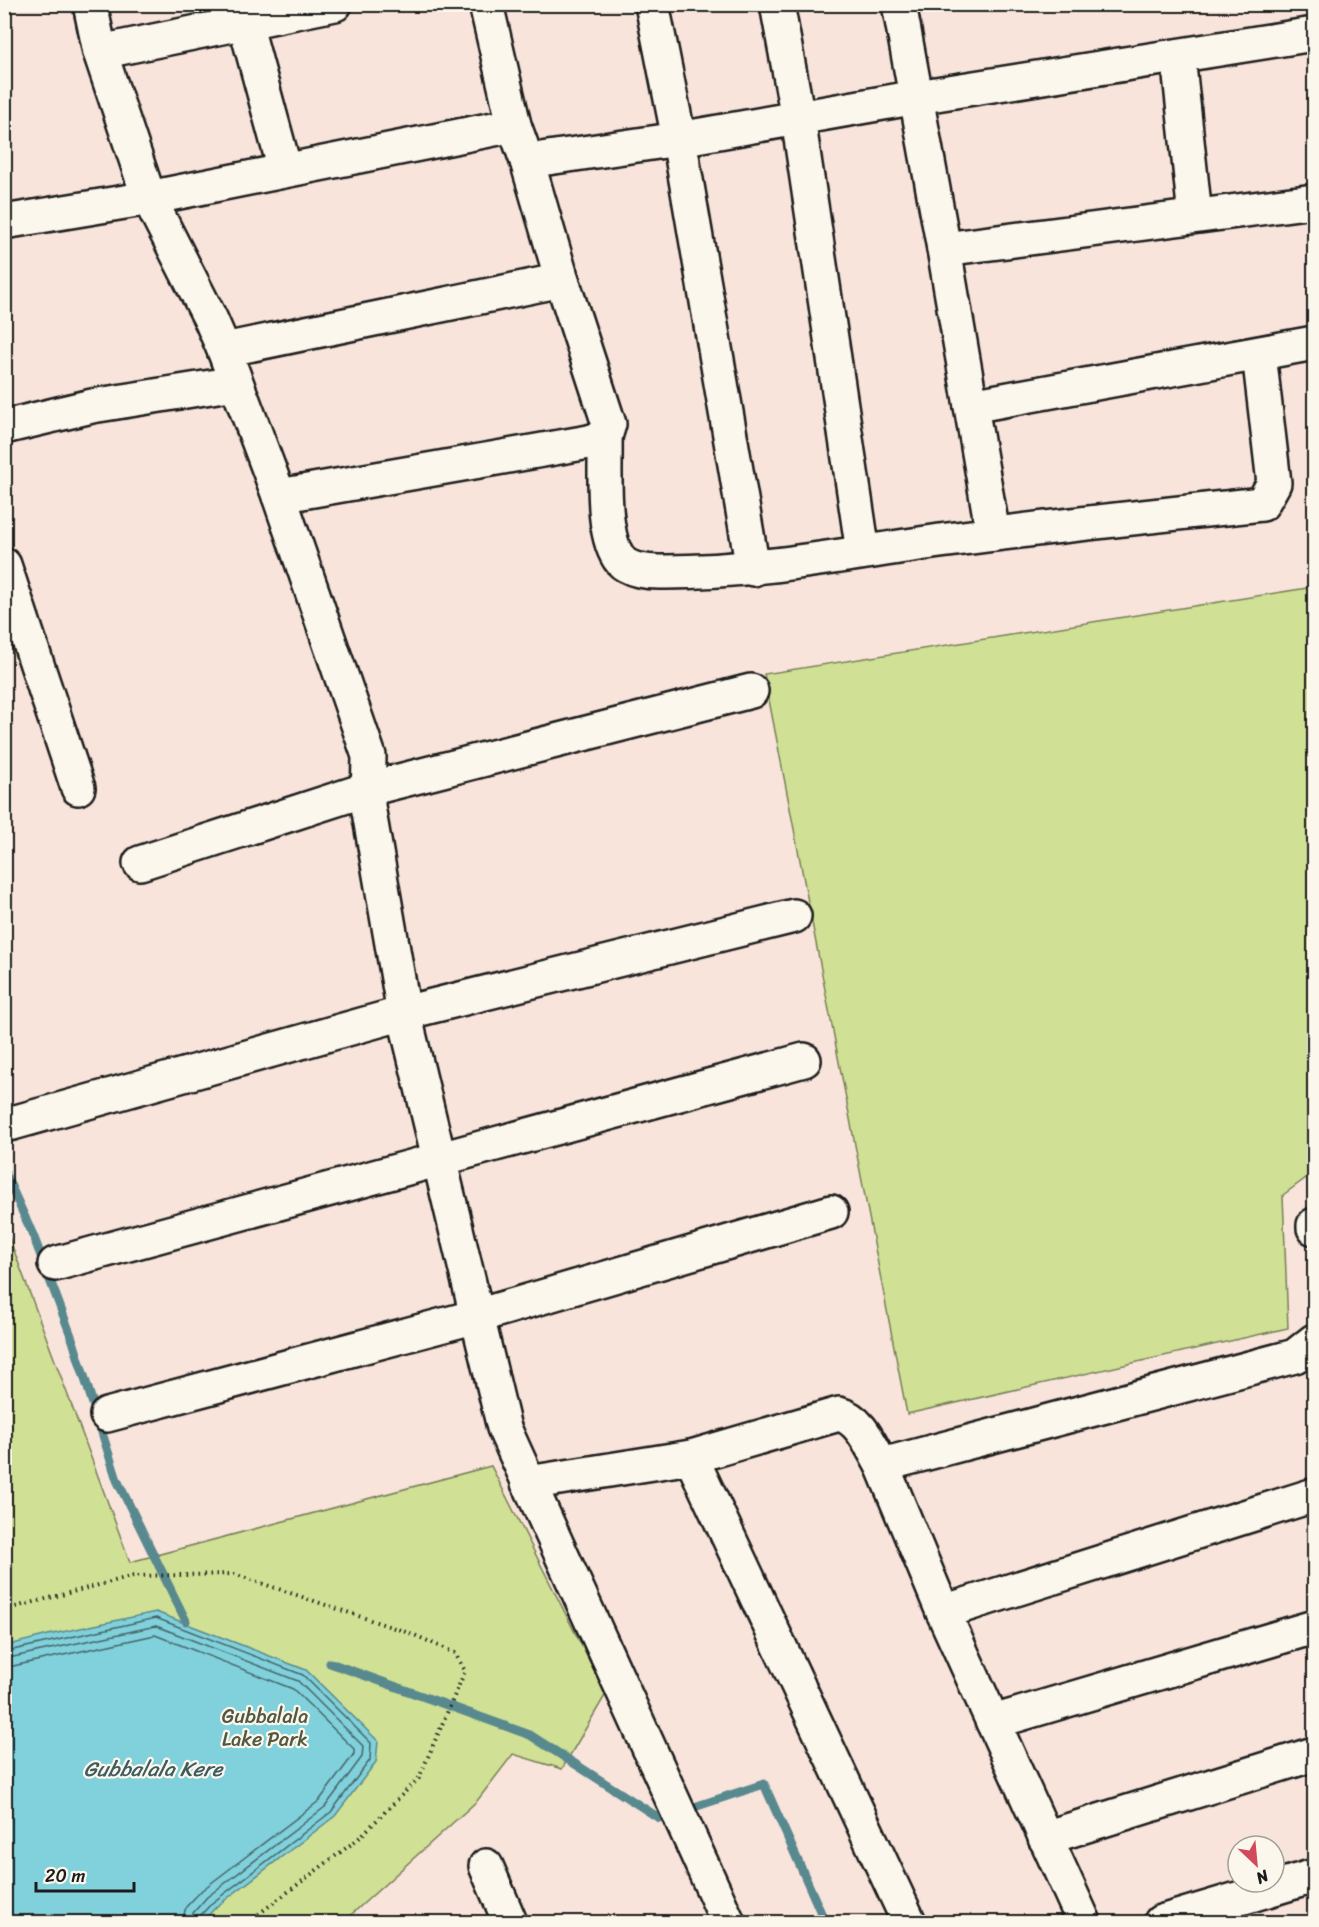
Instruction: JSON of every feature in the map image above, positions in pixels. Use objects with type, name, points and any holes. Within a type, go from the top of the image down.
[{"type":"street","points":[[90,4],[100,52],[149,198],[224,350],[279,496],[369,756],[368,806],[404,1013],[504,1428],[728,1923]]},
{"type":"street","points":[[100,52],[335,4]]},
{"type":"street","points":[[486,4],[514,125],[609,424],[605,437],[606,502],[610,540],[622,562],[634,569],[656,573],[753,569],[993,534],[1262,504],[1274,483],[1259,354]]},
{"type":"street","points":[[652,4],[679,139],[753,569]]},
{"type":"street","points":[[777,4],[798,117],[863,552]]},
{"type":"street","points":[[899,4],[993,534]]},
{"type":"street","points":[[245,23],[285,170]]},
{"type":"street","points":[[527,161],[679,139],[917,97],[1314,34]]},
{"type":"street","points":[[1178,56],[1195,216]]},
{"type":"street","points":[[4,222],[149,198],[514,125]]},
{"type":"street","points":[[944,249],[1314,201]]},
{"type":"street","points":[[224,350],[562,280]]},
{"type":"street","points":[[971,406],[1314,343]]},
{"type":"street","points":[[4,427],[92,406],[236,383]]},
{"type":"street","points":[[279,496],[589,442],[605,437]]},
{"type":"street","points":[[4,566],[78,788]]},
{"type":"street","points":[[140,863],[368,789],[751,691]]},
{"type":"street","points":[[9,1124],[404,1013],[794,916]]},
{"type":"street","points":[[55,1264],[804,1060]]},
{"type":"street","points":[[107,1415],[477,1316],[831,1212]]},
{"type":"street","points":[[882,1466],[1295,1356],[1314,1341]]},
{"type":"street","points":[[528,1483],[691,1457],[839,1414],[847,1416],[857,1424],[882,1466],[943,1611],[1084,1923]]},
{"type":"street","points":[[691,1457],[909,1923]]},
{"type":"street","points":[[943,1611],[1314,1495]]},
{"type":"street","points":[[993,1722],[1314,1627]]},
{"type":"street","points":[[1045,1838],[1314,1754]]},
{"type":"street","points":[[486,1866],[510,1923]]},
{"type":"street","points":[[1161,1923],[1314,1876]]},
{"type":"path","points":[[4,1610],[133,1576],[234,1574],[412,1634],[454,1653],[465,1671],[419,1778],[358,1839],[248,1923]]},
{"type":"green space","points":[[1314,587],[1314,1172],[1283,1195],[1288,1328],[907,1414],[764,674]]},
{"type":"green space","name":"Gubbalala Lake Park","points":[[4,1224],[130,1562],[491,1466],[606,1694],[562,1769],[513,1754],[477,1801],[343,1922],[5,1922]]},
{"type":"water","name":"Gubbalala Kere","points":[[156,1612],[306,1670],[378,1741],[376,1762],[335,1816],[216,1907],[202,1922],[5,1922],[5,1646]]},
{"type":"waterway","points":[[4,1171],[33,1235],[73,1341],[117,1480],[186,1621]]},
{"type":"waterway","points":[[330,1663],[530,1735],[659,1818],[671,1814]]},
{"type":"waterway","points":[[685,1810],[764,1784],[825,1922]]}]
